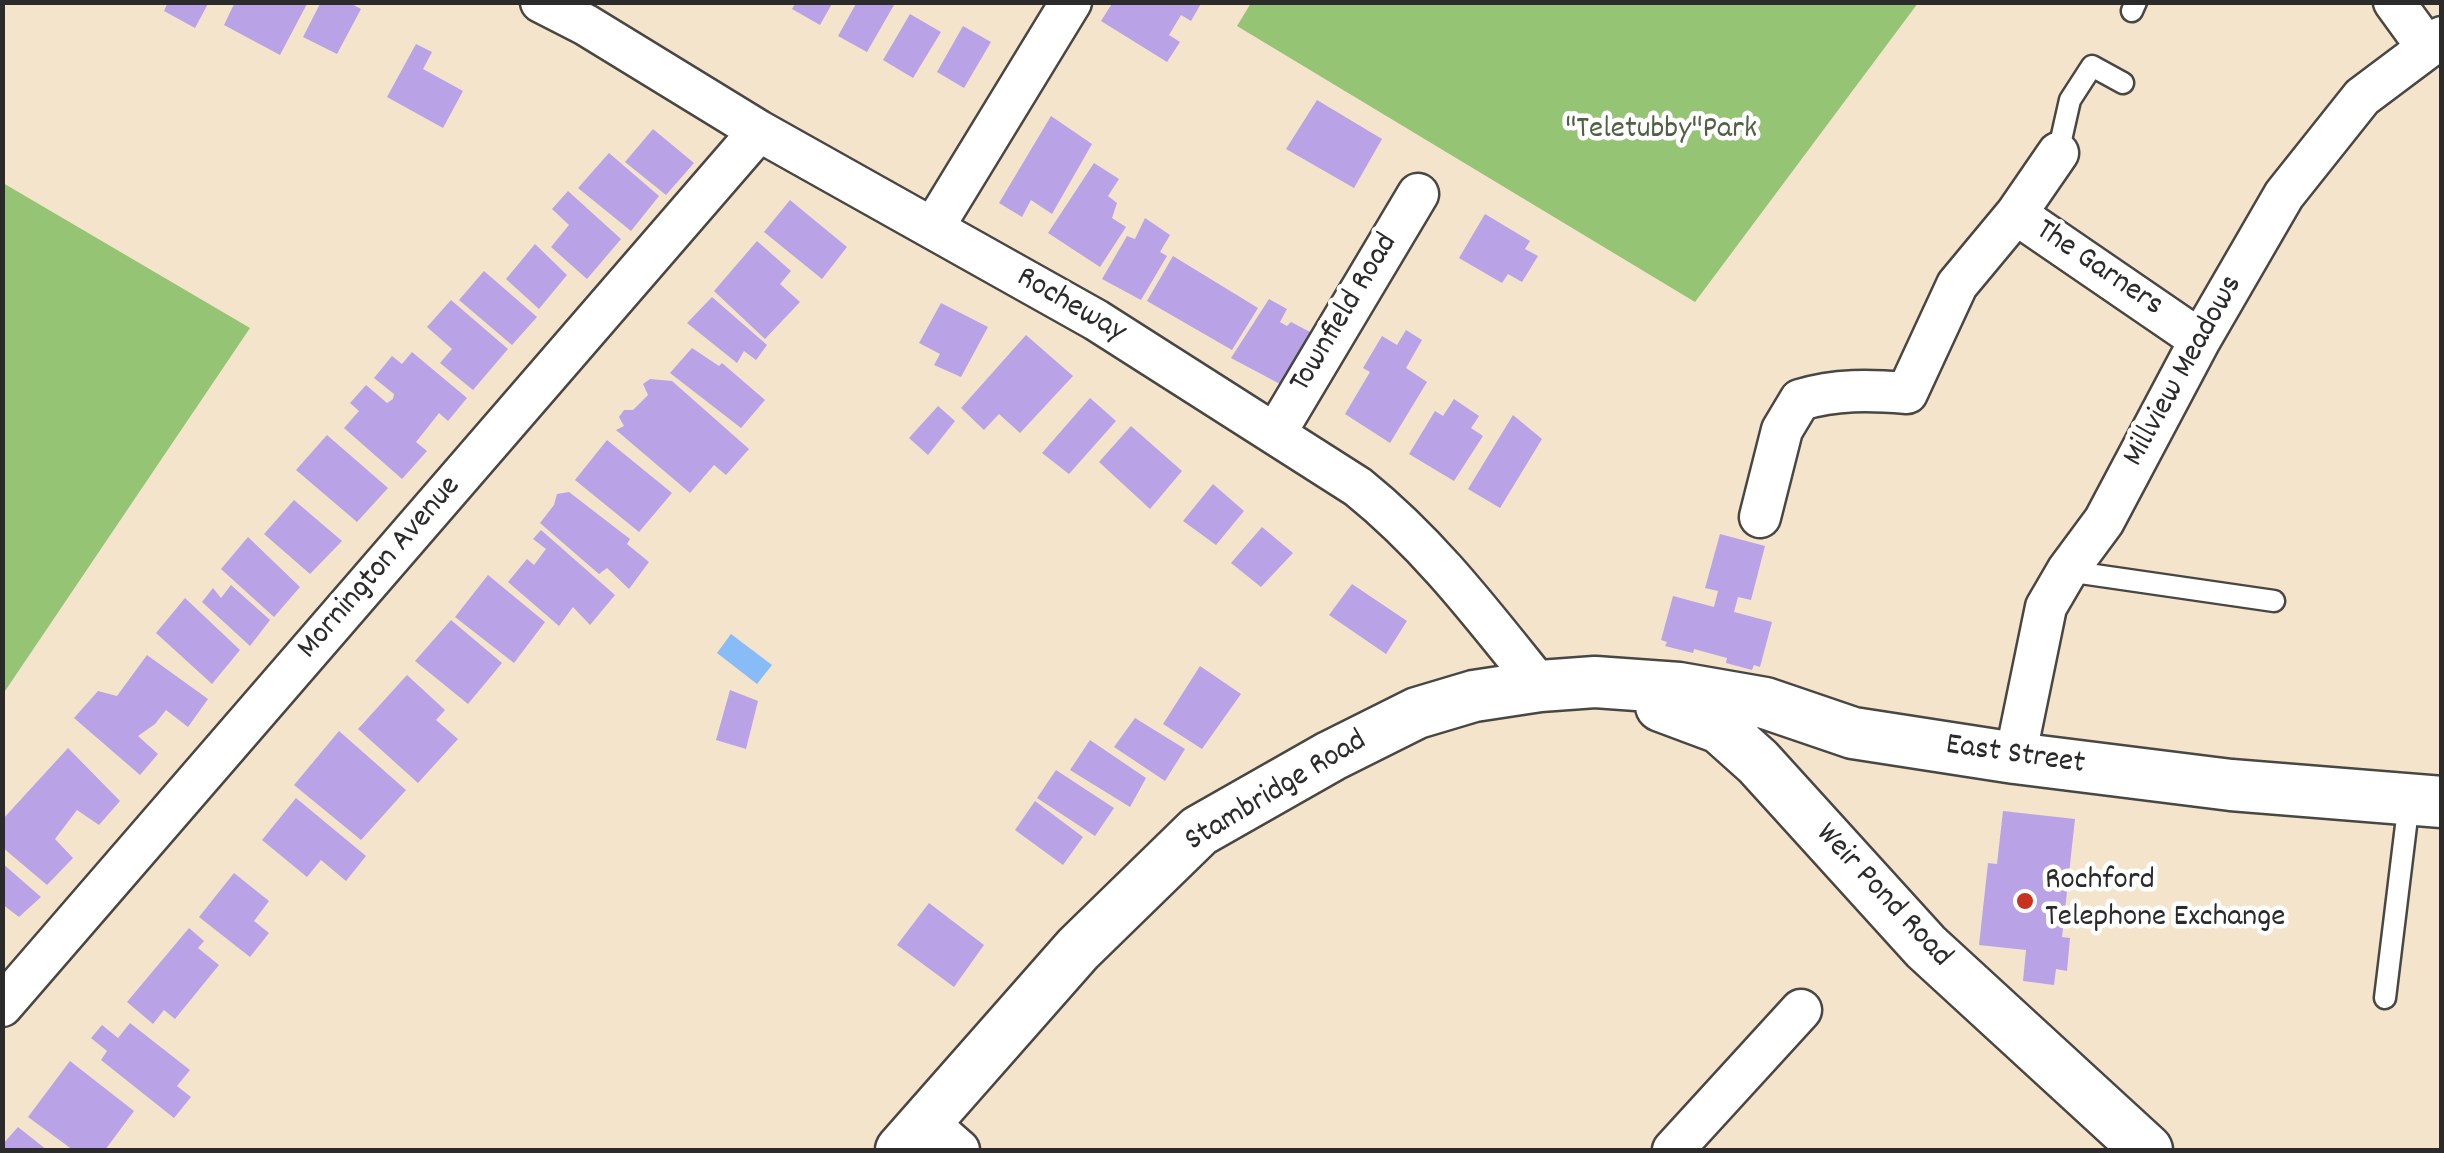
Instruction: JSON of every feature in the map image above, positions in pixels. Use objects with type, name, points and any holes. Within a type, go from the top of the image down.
[{"type":"street","name":"Rocheway","points":[[541,2],[592,14],[759,131],[1096,320],[1358,487],[1432,553],[1540,686]]},
{"type":"street","points":[[933,228],[1071,2]]},
{"type":"street","points":[[2394,2],[2434,41]]},
{"type":"street","name":"Millview Meadows","points":[[2015,758],[2046,607],[2104,521],[2200,340],[2284,195],[2362,97],[2434,41]]},
{"type":"street","name":"Mornington Avenue","points":[[2,1006],[759,131]]},
{"type":"street","points":[[2016,214],[2058,153]]},
{"type":"street","name":"Townfield Road","points":[[1275,434],[1418,194]]},
{"type":"street","name":"The Garners","points":[[1760,517],[1782,430],[1800,400],[1824,392],[1907,393],[1957,285],[2016,214],[2200,340]]},
{"type":"street","name":"Stambridge Road","points":[[929,1141],[1078,949],[1199,831],[1417,713],[1474,696],[1595,682]]},
{"type":"street","name":"East Street","points":[[1595,682],[1679,688],[1766,703],[1853,733],[2015,758],[2230,785],[2425,802]]},
{"type":"street","name":"Weir Pond Road","points":[[1595,682],[1720,728],[1758,762],[1926,947],[2147,1150]]},
{"type":"street","points":[[1792,800],[1798,755],[1831,723]]},
{"type":"street","points":[[1674,1150],[1801,1010]]},
{"type":"lane","points":[[2058,153],[2070,100],[2092,66],[2123,83]]},
{"type":"lane","points":[[2067,571],[2274,601]]},
{"type":"lane","points":[[2384,998],[2425,802]]},
{"type":"green space","name":"\"Teletubby\"Park","points":[[1251,2],[1918,3],[1695,302],[1237,26]]},
{"type":"green space","points":[[3,183],[250,328],[3,694]]},
{"type":"water","points":[[731,634],[772,665],[757,684],[717,653]]},
{"type":"building","points":[[168,2],[209,2],[195,28],[164,11]]},
{"type":"building","points":[[235,2],[308,2],[280,55],[224,25]]},
{"type":"building","points":[[321,2],[348,2],[361,9],[337,54],[303,37]]},
{"type":"building","points":[[796,2],[833,2],[820,25],[792,9]]},
{"type":"building","points":[[857,2],[894,5],[867,52],[838,36]]},
{"type":"building","points":[[1113,2],[1202,2],[1191,21],[1181,15],[1169,35],[1180,42],[1167,62],[1101,21]]},
{"type":"building","points":[[910,14],[941,32],[913,78],[883,60]]},
{"type":"building","points":[[963,26],[991,42],[964,88],[937,72]]},
{"type":"building","points":[[416,44],[432,52],[423,69],[463,91],[443,128],[387,97]]},
{"type":"building","points":[[1317,100],[1382,139],[1354,188],[1286,149]]},
{"type":"building","points":[[1051,116],[1092,144],[1052,214],[1031,200],[1022,217],[999,203]]},
{"type":"building","points":[[653,129],[694,163],[666,195],[625,162]]},
{"type":"building","points":[[609,153],[659,196],[631,231],[578,188]]},
{"type":"building","points":[[1094,163],[1119,179],[1108,196],[1117,203],[1112,218],[1126,227],[1100,267],[1048,233]]},
{"type":"building","points":[[568,191],[621,239],[587,279],[551,247],[569,225],[552,209]]},
{"type":"building","points":[[790,200],[847,247],[822,279],[764,232]]},
{"type":"building","points":[[1485,214],[1530,241],[1525,249],[1538,256],[1522,282],[1508,274],[1502,283],[1459,258]]},
{"type":"building","points":[[1145,218],[1170,235],[1160,252],[1167,256],[1141,300],[1102,279],[1127,236],[1135,239]]},
{"type":"building","points":[[757,241],[791,271],[780,284],[800,302],[765,339],[714,291]]},
{"type":"building","points":[[535,244],[567,275],[539,309],[506,279]]},
{"type":"building","points":[[1173,256],[1258,308],[1232,350],[1147,301]]},
{"type":"building","points":[[484,271],[537,317],[512,345],[459,300]]},
{"type":"building","points":[[712,297],[767,345],[756,360],[744,351],[737,363],[687,323]]},
{"type":"building","points":[[1269,299],[1287,309],[1280,322],[1287,326],[1291,322],[1312,333],[1280,384],[1231,358]]},
{"type":"building","points":[[451,300],[508,349],[473,390],[440,363],[452,349],[427,327]]},
{"type":"building","points":[[941,303],[988,327],[961,377],[934,365],[940,354],[919,343]]},
{"type":"building","points":[[1406,330],[1422,340],[1406,368],[1427,382],[1390,443],[1345,414],[1370,372],[1363,368],[1382,336],[1397,345]]},
{"type":"building","points":[[1026,335],[1073,376],[1020,433],[999,414],[984,430],[961,408]]},
{"type":"building","points":[[692,348],[719,366],[722,363],[765,400],[741,428],[670,373]]},
{"type":"building","points":[[412,352],[467,398],[448,421],[439,413],[416,442],[427,451],[402,479],[344,428],[359,411],[350,403],[366,385],[387,403],[393,399],[394,394],[374,378],[392,356],[402,364]]},
{"type":"building","points":[[650,379],[672,381],[749,449],[726,475],[714,465],[690,493],[616,430],[624,426],[619,417],[624,410],[633,410],[648,395],[643,384]]},
{"type":"building","points":[[1090,398],[1116,421],[1069,474],[1042,453]]},
{"type":"building","points":[[1454,399],[1479,416],[1471,428],[1483,436],[1454,481],[1409,454],[1435,411],[1443,416]]},
{"type":"building","points":[[938,406],[955,421],[928,455],[909,438]]},
{"type":"building","points":[[1513,415],[1542,439],[1500,508],[1468,489]]},
{"type":"building","points":[[1131,426],[1182,471],[1150,509],[1099,462]]},
{"type":"building","points":[[327,435],[388,488],[357,522],[296,470]]},
{"type":"building","points":[[607,440],[672,493],[639,532],[575,480]]},
{"type":"building","points":[[1213,484],[1244,511],[1216,545],[1183,521]]},
{"type":"building","points":[[569,492],[630,539],[627,544],[649,562],[629,589],[607,568],[599,574],[540,523],[557,494]]},
{"type":"building","points":[[294,500],[342,541],[310,574],[264,534]]},
{"type":"building","points":[[1262,527],[1293,553],[1261,587],[1231,563]]},
{"type":"building","points":[[541,530],[615,595],[590,625],[573,607],[559,626],[508,582],[527,559],[534,565],[546,549],[533,539]]},
{"type":"building","points":[[1720,534],[1765,546],[1751,600],[1738,597],[1734,612],[1772,622],[1760,667],[1754,665],[1752,670],[1726,663],[1727,658],[1665,646],[1667,642],[1661,640],[1673,596],[1714,607],[1718,591],[1705,588]]},
{"type":"building","points":[[248,537],[300,587],[274,617],[221,569]]},
{"type":"building","points":[[488,575],[545,622],[514,663],[455,617]]},
{"type":"building","points":[[1352,584],[1407,621],[1386,654],[1329,615]]},
{"type":"building","points":[[231,585],[270,620],[250,646],[202,602],[213,588],[221,598]]},
{"type":"building","points":[[185,598],[240,650],[212,684],[156,633]]},
{"type":"building","points":[[451,620],[502,663],[468,704],[415,661]]},
{"type":"building","points":[[147,655],[208,699],[188,727],[166,710],[138,736],[158,754],[140,775],[74,718],[98,691],[117,696]]},
{"type":"building","points":[[1200,666],[1241,694],[1202,749],[1163,724]]},
{"type":"building","points":[[407,675],[445,710],[436,720],[458,739],[418,783],[358,729]]},
{"type":"building","points":[[730,690],[758,701],[746,749],[716,740]]},
{"type":"building","points":[[1135,718],[1185,749],[1165,781],[1114,747]]},
{"type":"building","points":[[339,731],[406,790],[361,840],[294,785]]},
{"type":"building","points":[[1090,740],[1146,778],[1130,807],[1070,770]]},
{"type":"building","points":[[68,748],[120,801],[99,825],[77,810],[55,839],[73,858],[47,885],[2,847],[2,820]]},
{"type":"building","points":[[1056,770],[1114,808],[1095,836],[1037,798]]},
{"type":"building","points":[[296,798],[366,856],[346,881],[321,860],[307,877],[262,840]]},
{"type":"building","points":[[1035,801],[1083,837],[1063,865],[1015,830]]},
{"type":"building","name":"Rochford Telephone Exchange","points":[[2003,811],[2075,819],[2062,937],[2070,938],[2067,971],[2056,969],[2054,985],[2023,981],[2026,950],[1979,945],[1988,863],[1997,864]]},
{"type":"building","points":[[2,863],[41,897],[19,917],[2,904]]},
{"type":"building","points":[[234,873],[269,901],[254,921],[269,933],[250,957],[199,917]]},
{"type":"building","points":[[929,903],[984,945],[954,987],[897,945]]},
{"type":"building","points":[[189,928],[204,941],[198,948],[219,965],[175,1019],[164,1010],[153,1024],[127,1002]]},
{"type":"building","points":[[130,1023],[190,1070],[177,1086],[191,1097],[174,1118],[101,1060],[107,1051],[91,1038],[102,1025],[118,1038]]},
{"type":"building","points":[[70,1061],[134,1111],[105,1150],[73,1150],[28,1117]]},
{"type":"building","points":[[18,1127],[47,1150],[2,1150]]},
{"type":"place","name":"Rochford Telephone Exchange","points":[[2025,901]]}]
